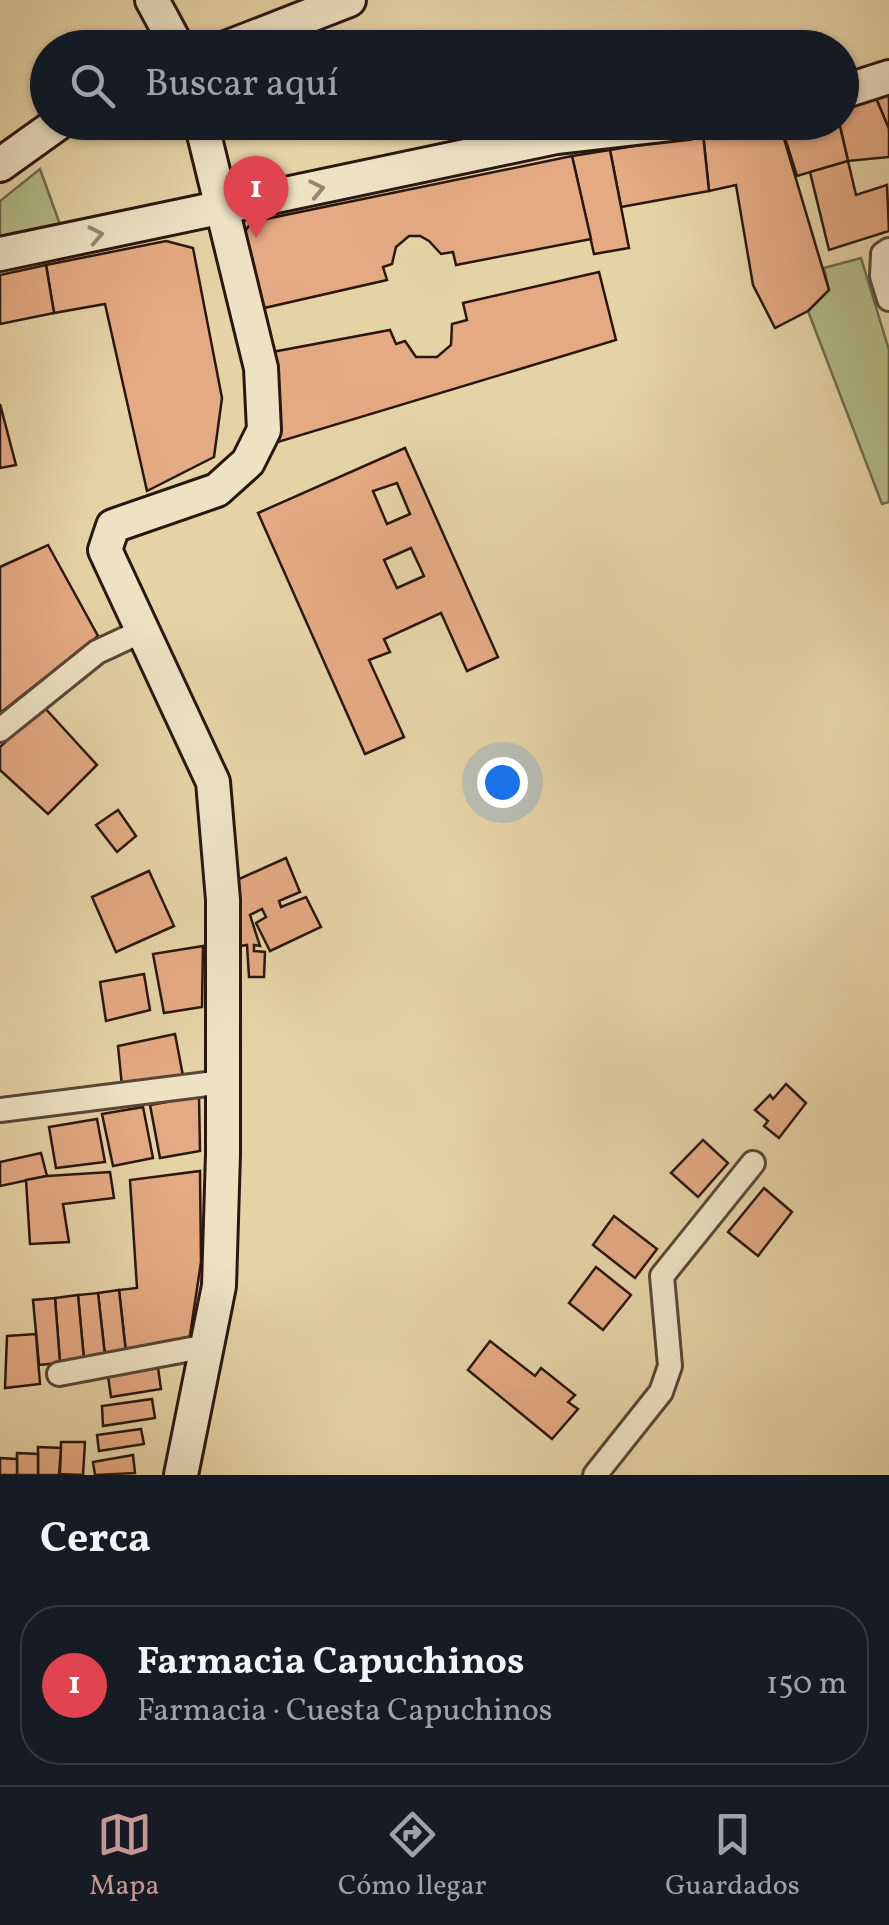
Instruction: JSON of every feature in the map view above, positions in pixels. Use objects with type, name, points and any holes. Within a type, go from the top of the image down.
[{"type":"street","points":[[152,0],[168,30]]},
{"type":"street","points":[[272,30],[349,0]]},
{"type":"street","points":[[859,87],[889,77]]},
{"type":"street","points":[[0,165],[35,140]]},
{"type":"street","points":[[180,1475],[219,1286],[223,900],[213,782],[105,550],[113,526],[216,490],[248,462],[264,430],[261,368],[205,140]]},
{"type":"street","points":[[0,254],[542,140]]},
{"type":"street","points":[[889,250],[883,254],[882,276],[889,299]]},
{"type":"street","points":[[0,730],[97,652],[142,630]]},
{"type":"street","points":[[0,1110],[223,1082]]},
{"type":"street","points":[[595,1475],[661,1392],[670,1366],[662,1276],[752,1164]]},
{"type":"street","points":[[59,1374],[208,1346]]},
{"type":"green space","points":[[40,169],[62,230],[0,242],[0,201]]},
{"type":"green space","points":[[861,258],[889,350],[889,502],[882,504],[808,311],[829,290],[824,268]]},
{"type":"building","points":[[889,85],[889,129],[873,91]]},
{"type":"building","points":[[873,91],[889,129],[889,157],[848,161],[843,140],[859,140],[859,96]]},
{"type":"building","points":[[668,140],[704,140],[709,191],[621,207],[610,150]]},
{"type":"building","points":[[704,140],[784,140],[829,290],[808,311],[775,328],[753,285],[736,185],[709,191]]},
{"type":"building","points":[[786,140],[843,140],[848,161],[797,176]]},
{"type":"building","points":[[610,150],[629,248],[594,254],[572,156]]},
{"type":"building","points":[[572,156],[591,239],[456,265],[453,252],[441,254],[429,241],[409,236],[396,247],[392,264],[383,267],[387,280],[260,309],[272,352],[390,330],[396,344],[405,341],[416,357],[437,357],[451,345],[452,324],[467,320],[463,303],[599,272],[616,340],[278,442],[236,246],[251,222]]},
{"type":"building","points":[[848,161],[856,195],[887,185],[889,231],[829,250],[810,172]]},
{"type":"building","points":[[166,241],[193,248],[222,398],[214,457],[147,491],[105,304],[54,313],[46,265]]},
{"type":"building","points":[[46,265],[54,313],[0,324],[0,275]]},
{"type":"building","points":[[0,404],[16,465],[0,468]]},
{"type":"building","points":[[405,448],[498,657],[467,671],[441,613],[384,639],[390,652],[369,660],[404,737],[365,754],[258,513]],"holes":[[[397,483],[410,514],[387,524],[373,491]],[[411,548],[424,576],[397,588],[384,560]]]},
{"type":"building","points":[[48,545],[98,636],[0,713],[0,567]]},
{"type":"building","points":[[43,706],[97,765],[48,814],[0,770],[0,747]]},
{"type":"building","points":[[118,810],[136,836],[117,852],[96,825]]},
{"type":"building","points":[[286,858],[300,892],[279,901],[281,907],[306,897],[321,927],[270,951],[256,923],[266,917],[262,909],[250,915],[260,946],[254,945],[254,951],[265,952],[264,977],[249,977],[247,945],[233,947],[228,884]]},
{"type":"building","points":[[149,871],[174,926],[116,952],[92,897]]},
{"type":"building","points":[[203,946],[202,1007],[164,1013],[153,954]]},
{"type":"building","points":[[144,974],[150,1010],[106,1021],[100,982]]},
{"type":"building","points":[[175,1034],[183,1076],[122,1086],[118,1046]]},
{"type":"building","points":[[786,1084],[806,1103],[779,1138],[764,1126],[768,1121],[755,1110],[770,1095],[773,1099]]},
{"type":"building","points":[[199,1096],[200,1151],[160,1158],[150,1105]]},
{"type":"building","points":[[143,1107],[153,1158],[113,1166],[102,1114]]},
{"type":"building","points":[[97,1119],[105,1162],[56,1168],[49,1127]]},
{"type":"building","points":[[703,1140],[728,1163],[698,1197],[671,1173]]},
{"type":"building","points":[[41,1153],[47,1176],[0,1186],[0,1162]]},
{"type":"building","points":[[200,1171],[201,1262],[189,1342],[126,1353],[119,1290],[137,1288],[130,1180]]},
{"type":"building","points":[[110,1172],[114,1198],[63,1204],[69,1242],[30,1244],[26,1180]]},
{"type":"building","points":[[764,1188],[792,1212],[758,1256],[728,1232]]},
{"type":"building","points":[[614,1216],[657,1249],[635,1278],[593,1245]]},
{"type":"building","points":[[596,1267],[631,1295],[603,1330],[569,1303]]},
{"type":"building","points":[[119,1290],[126,1353],[105,1356],[98,1293]]},
{"type":"building","points":[[98,1293],[105,1356],[84,1360],[78,1295]]},
{"type":"building","points":[[78,1295],[84,1360],[60,1363],[55,1298]]},
{"type":"building","points":[[55,1298],[60,1363],[39,1365],[33,1300]]},
{"type":"building","points":[[36,1334],[40,1384],[5,1388],[7,1336]]},
{"type":"building","points":[[490,1341],[535,1376],[541,1368],[575,1395],[568,1402],[578,1409],[552,1439],[468,1370]]},
{"type":"building","points":[[158,1368],[161,1389],[111,1397],[108,1376]]},
{"type":"building","points":[[152,1399],[155,1418],[103,1426],[102,1406]]},
{"type":"building","points":[[141,1429],[144,1444],[99,1451],[97,1435]]},
{"type":"building","points":[[61,1442],[85,1442],[83,1475],[60,1474]]},
{"type":"building","points":[[38,1447],[61,1448],[59,1475],[38,1475]]},
{"type":"building","points":[[17,1453],[38,1454],[38,1475],[17,1475]]},
{"type":"building","points":[[133,1455],[135,1473],[95,1475],[93,1462]]},
{"type":"building","points":[[0,1458],[17,1459],[17,1475],[0,1475]]},
{"type":"place","name":"Farmacia Capuchinos","points":[[256,238]]}]
